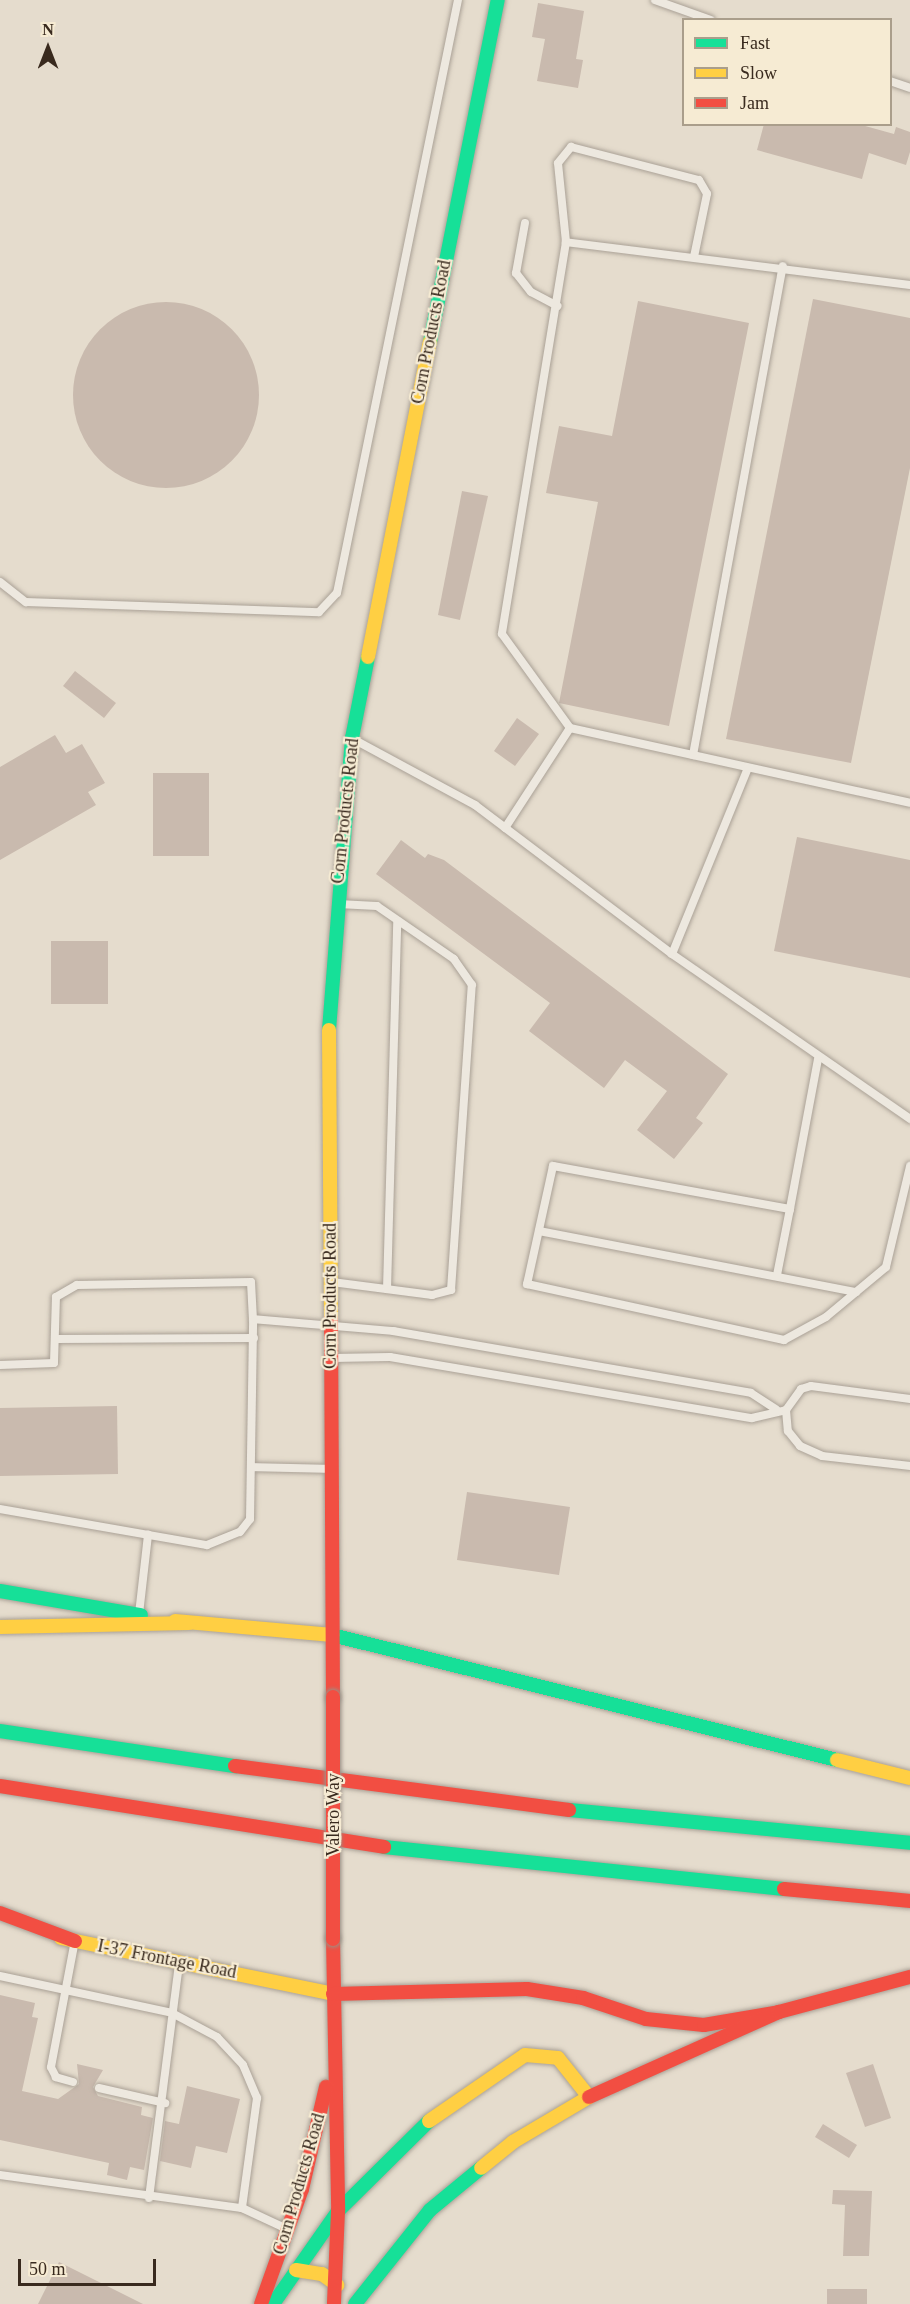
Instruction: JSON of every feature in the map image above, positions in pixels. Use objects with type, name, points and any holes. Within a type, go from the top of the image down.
[{"type":"main road","name":"Corn Products Road","points":[[332,1635],[329,1034],[336,904],[352,738],[498,0]]},
{"type":"main road","points":[[0,1591],[189,1623],[332,1635],[910,1778]]},
{"type":"main road","points":[[0,1627],[189,1623]]},
{"type":"main road","name":"Valero Way","points":[[332,1635],[333,1994]]},
{"type":"main road","points":[[0,1731],[467,1800],[910,1843]]},
{"type":"main road","points":[[0,1786],[460,1859],[910,1901]]},
{"type":"main road","points":[[0,1913],[75,1941]]},
{"type":"main road","name":"I-37 Frontage Road","points":[[0,1924],[333,1994],[527,1989],[583,1998],[646,2019],[704,2025],[779,2012]]},
{"type":"main road","points":[[296,2270],[322,2274],[352,2296],[430,2210],[513,2142],[589,2097],[779,2012],[910,1977]]},
{"type":"main road","name":"Corn Products Road","points":[[333,1994],[331,2063],[338,2211],[352,2296],[334,2304]]},
{"type":"main road","points":[[273,2304],[338,2211],[445,2108],[525,2055],[558,2058],[589,2097]]},
{"type":"main road","name":"Corn Products Road","points":[[261,2304],[290,2230],[331,2063]]},
{"type":"lane","points":[[0,582],[26,602],[319,612],[337,593],[458,0]]},
{"type":"lane","points":[[655,0],[705,18]]},
{"type":"lane","points":[[892,81],[910,88]]},
{"type":"lane","points":[[694,257],[707,194],[699,180],[571,147],[558,163],[566,242],[502,634],[570,728],[910,803]]},
{"type":"lane","points":[[525,223],[516,273],[531,292],[557,306]]},
{"type":"lane","points":[[566,242],[783,266],[910,285]]},
{"type":"lane","points":[[693,755],[783,266]]},
{"type":"lane","points":[[505,828],[570,728]]},
{"type":"lane","points":[[352,738],[475,805],[672,954],[818,1059],[910,1119]]},
{"type":"lane","points":[[672,954],[748,768]]},
{"type":"lane","points":[[330,1282],[432,1295],[451,1290],[472,985],[454,959],[377,906],[336,904]]},
{"type":"lane","points":[[387,1289],[397,921]]},
{"type":"lane","points":[[777,1275],[818,1059]]},
{"type":"lane","points":[[790,1209],[553,1166],[527,1284],[784,1340],[826,1317],[885,1267],[910,1166]]},
{"type":"lane","points":[[539,1231],[856,1292]]},
{"type":"lane","points":[[0,1365],[54,1363],[56,1297],[77,1285],[251,1282],[254,1338],[250,1519],[240,1532],[207,1545],[0,1509]]},
{"type":"lane","points":[[253,1319],[331,1325],[751,1393],[776,1409]]},
{"type":"lane","points":[[55,1339],[254,1338]]},
{"type":"lane","points":[[331,1358],[390,1357],[752,1418],[776,1409],[786,1410]]},
{"type":"lane","points":[[910,1399],[811,1386],[801,1389],[786,1410],[788,1431],[800,1446],[822,1456],[910,1466]]},
{"type":"lane","points":[[251,1467],[331,1469]]},
{"type":"lane","points":[[139,1615],[148,1535]]},
{"type":"lane","points":[[73,2082],[56,2077],[51,2067],[75,1941]]},
{"type":"lane","points":[[149,2198],[165,2103],[172,2013],[179,1962]]},
{"type":"lane","points":[[0,1976],[66,1988],[172,2013],[217,2037],[243,2065],[256,2098],[242,2208]]},
{"type":"lane","points":[[99,2088],[165,2103]]},
{"type":"lane","points":[[0,2175],[149,2198],[242,2208],[290,2230]]},
{"type":"building","points":[[538,3],[584,11],[576,59],[583,60],[578,88],[537,81],[545,39],[532,37]]},
{"type":"building","points":[[763,126],[865,126],[894,134],[896,127],[910,132],[910,152],[906,165],[869,153],[862,179],[757,150]]},
{"type":"building","points":[[813,299],[910,318],[910,468],[851,763],[726,739]]},
{"type":"building","points":[[638,301],[749,323],[669,726],[559,703],[598,502],[546,493],[559,426],[612,436]]},
{"type":"building","points":[[166,302],[201,309],[232,329],[252,360],[259,395],[252,430],[232,461],[201,481],[166,488],[131,481],[100,461],[80,430],[73,395],[80,360],[100,329],[131,309]]},
{"type":"building","points":[[462,491],[488,496],[460,620],[438,615]]},
{"type":"building","points":[[75,671],[116,703],[104,718],[63,686]]},
{"type":"building","points":[[517,718],[539,734],[515,766],[494,751]]},
{"type":"building","points":[[55,735],[66,753],[82,744],[105,783],[88,792],[96,805],[0,860],[0,767]]},
{"type":"building","points":[[153,773],[209,773],[209,856],[153,856]]},
{"type":"building","points":[[797,837],[910,860],[910,978],[774,951]]},
{"type":"building","points":[[401,840],[425,858],[428,854],[444,860],[728,1074],[696,1118],[703,1123],[674,1159],[637,1130],[667,1091],[625,1060],[604,1088],[529,1031],[550,1003],[376,874]]},
{"type":"building","points":[[51,941],[108,941],[108,1004],[51,1004]]},
{"type":"building","points":[[117,1406],[118,1474],[0,1476],[0,1408]]},
{"type":"building","points":[[467,1492],[570,1507],[559,1575],[457,1560]]},
{"type":"building","points":[[0,1995],[35,2003],[32,2017],[38,2018],[22,2091],[58,2099],[79,2084],[77,2064],[103,2070],[93,2087],[98,2096],[142,2107],[141,2115],[153,2118],[144,2170],[130,2167],[127,2180],[107,2175],[109,2163],[0,2140]]},
{"type":"building","points":[[873,2064],[891,2118],[865,2127],[846,2073]]},
{"type":"building","points":[[187,2086],[240,2099],[227,2153],[196,2146],[191,2168],[160,2161],[165,2121],[179,2124]]},
{"type":"building","points":[[823,2124],[857,2145],[849,2158],[815,2137]]},
{"type":"building","points":[[833,2190],[872,2191],[869,2256],[843,2256],[845,2205],[832,2204]]},
{"type":"building","points":[[59,2262],[143,2304],[38,2304]]},
{"type":"building","points":[[827,2289],[867,2289],[867,2304],[827,2304]]},
{"type":"traffic: fast","points":[[430,342],[498,0]]},
{"type":"traffic: fast","points":[[329,1030],[352,738],[368,657]]},
{"type":"traffic: fast","points":[[0,1591],[141,1615]]},
{"type":"traffic: fast","points":[[332,1635],[837,1760]]},
{"type":"traffic: fast","points":[[0,1731],[235,1766]]},
{"type":"traffic: fast","points":[[569,1810],[910,1843]]},
{"type":"traffic: fast","points":[[384,1847],[784,1889]]},
{"type":"traffic: fast","points":[[273,2304],[338,2211],[429,2121]]},
{"type":"traffic: fast","points":[[355,2304],[430,2210],[481,2168]]},
{"type":"traffic: slow","points":[[368,657],[430,342]]},
{"type":"traffic: slow","points":[[329,1030],[331,1319]]},
{"type":"traffic: slow","points":[[175,1621],[332,1635]]},
{"type":"traffic: slow","points":[[0,1627],[189,1623]]},
{"type":"traffic: slow","points":[[837,1760],[910,1778]]},
{"type":"traffic: slow","points":[[61,1938],[333,1994]]},
{"type":"traffic: slow","points":[[429,2121],[525,2055],[558,2058],[589,2097],[513,2142],[481,2168]]},
{"type":"traffic: slow","points":[[296,2270],[322,2274],[337,2285]]},
{"type":"traffic: jam","points":[[331,1319],[333,1697]]},
{"type":"traffic: jam","points":[[333,1697],[333,1939]]},
{"type":"traffic: jam","points":[[235,1766],[569,1810]]},
{"type":"traffic: jam","points":[[0,1786],[384,1847]]},
{"type":"traffic: jam","points":[[784,1889],[910,1901]]},
{"type":"traffic: jam","points":[[0,1913],[75,1941]]},
{"type":"traffic: jam","points":[[333,1939],[338,2211],[334,2304]]},
{"type":"traffic: jam","points":[[589,2097],[779,2012],[910,1977]]},
{"type":"traffic: jam","points":[[333,1994],[527,1989],[583,1998],[646,2019],[704,2025],[779,2012]]},
{"type":"traffic: jam","points":[[261,2304],[302,2189],[326,2087]]}]
